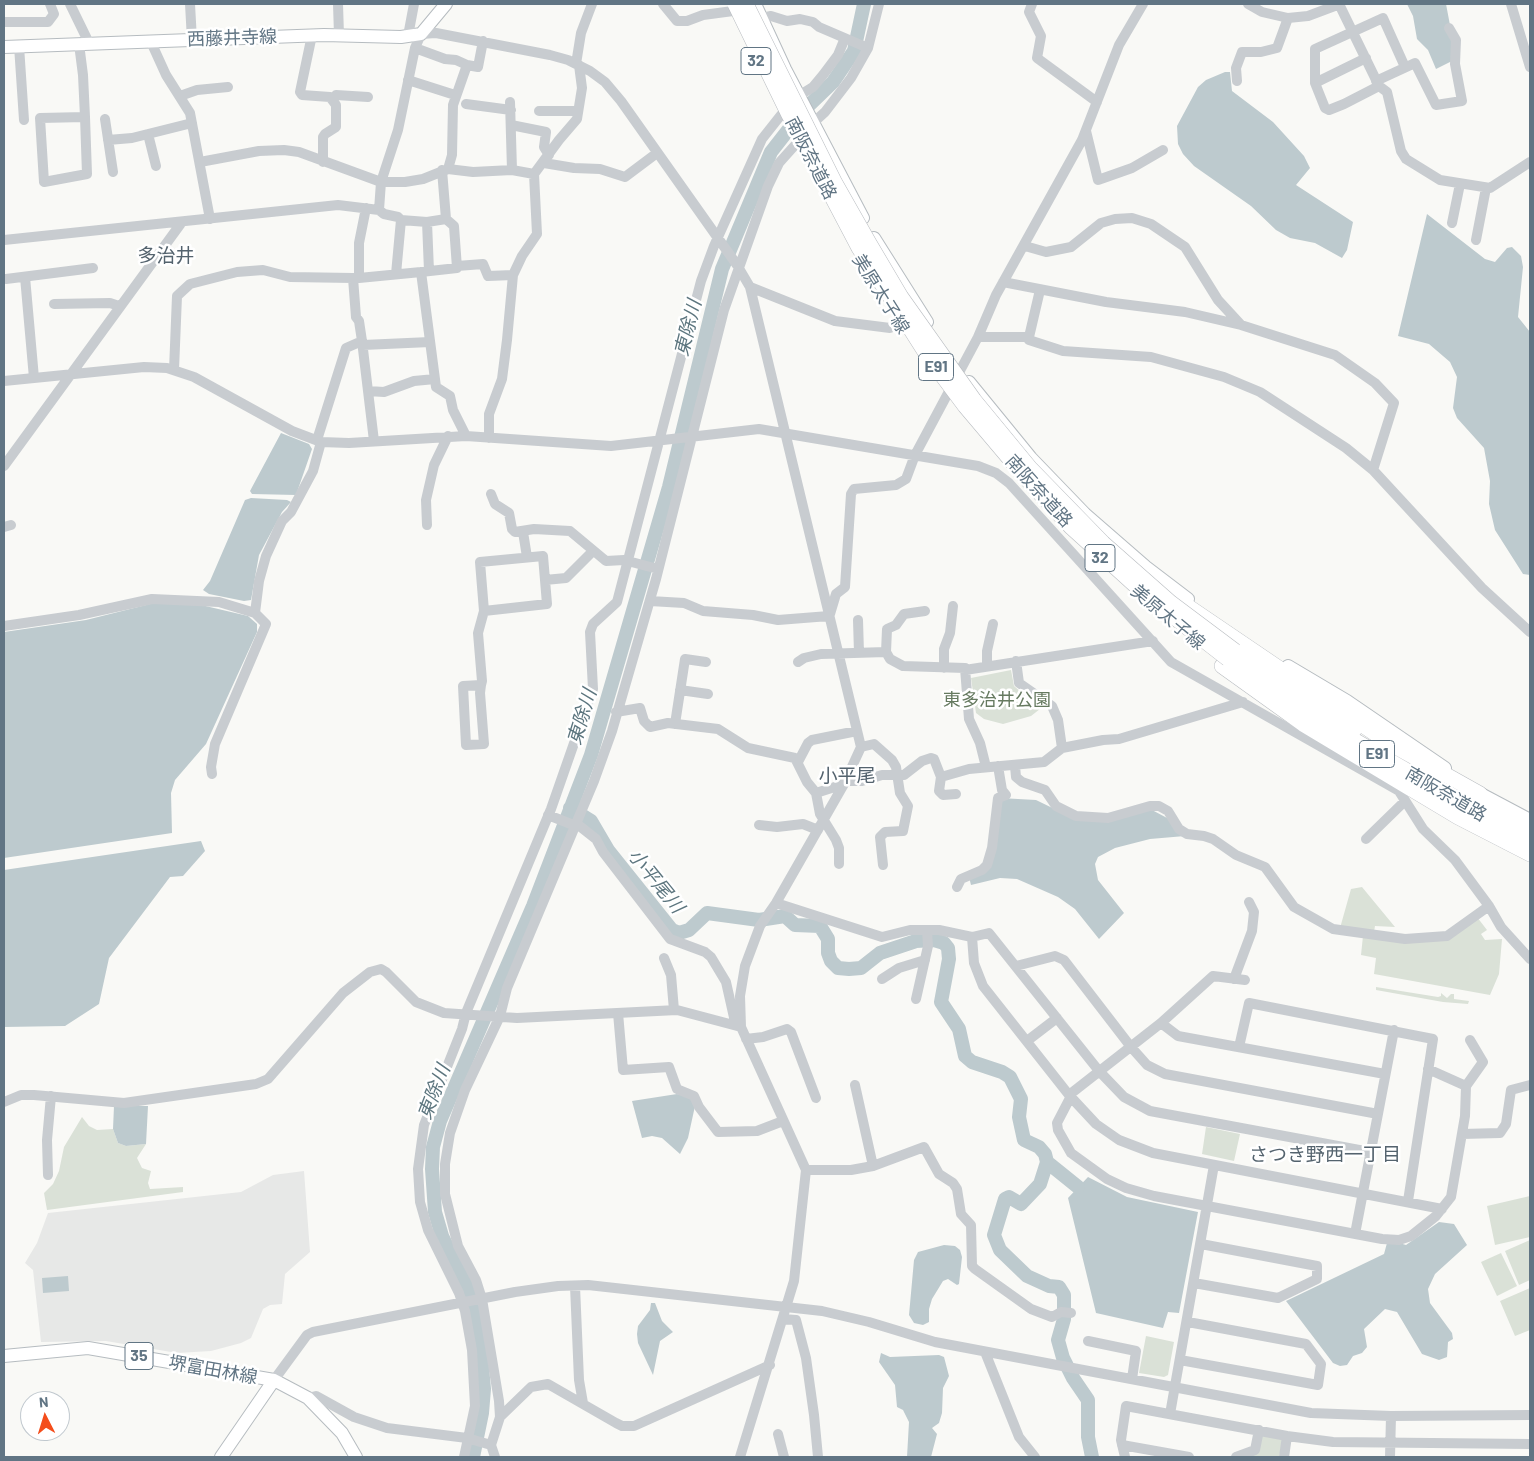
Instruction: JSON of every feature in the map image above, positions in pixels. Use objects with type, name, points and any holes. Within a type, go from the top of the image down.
[{"type":"highway","name":"南阪奈道路","points":[[736,6],[824,185],[892,303],[965,406],[1025,477],[1071,527],[1147,596],[1187,629],[1282,696],[1424,782],[1530,842]]},
{"type":"highway","name":"南阪奈道路","points":[[736,6],[901,297],[974,400],[1030,468],[1103,542],[1171,603],[1235,651],[1286,686],[1411,762],[1530,830]]},
{"type":"highway","points":[[1071,527],[1176,627],[1222,666],[1276,707],[1458,817],[1530,853]]},
{"type":"highway","points":[[1103,542],[1180,602],[1389,742],[1480,794]]},
{"type":"main road","points":[[415,35],[446,4]]},
{"type":"main road","name":"美原太子線","points":[[755,4],[872,235],[941,345],[1031,458],[1085,514],[1146,568],[1208,613],[1293,670],[1374,719],[1480,794],[1530,820]]},
{"type":"main road","name":"美原太子線","points":[[736,6],[782,117],[852,246],[899,324],[947,392],[998,456],[1066,528],[1136,590],[1237,673],[1332,736],[1530,853]]},
{"type":"main road","name":"西藤井寺線","points":[[4,46],[339,35],[415,35]]},
{"type":"main road","name":"堺富田林線","points":[[4,1356],[88,1348],[274,1380],[308,1398],[342,1433],[356,1457]]},
{"type":"main road","name":"堺富田林線","points":[[221,1457],[274,1380]]},
{"type":"street","points":[[4,22],[48,22],[54,14],[50,4]]},
{"type":"street","points":[[70,4],[84,43],[84,116],[87,174],[44,182],[40,118],[84,116]]},
{"type":"street","points":[[190,4],[192,40]]},
{"type":"street","points":[[338,4],[339,35]]},
{"type":"street","points":[[379,210],[381,182],[398,130],[415,48],[414,4]]},
{"type":"street","points":[[489,438],[489,414],[502,379],[512,275],[537,234],[534,174],[577,119],[582,88],[578,64],[581,33],[592,4]]},
{"type":"street","points":[[663,4],[677,21],[686,21],[736,6]]},
{"type":"street","points":[[813,120],[825,112],[851,78],[868,48],[880,4]]},
{"type":"street","points":[[1032,4],[1029,12],[1041,36],[1037,58],[1097,102]]},
{"type":"street","points":[[830,616],[836,594],[844,587],[851,494],[854,489],[902,483],[906,479],[915,455],[978,337],[1003,282],[1025,246],[1086,131],[1119,45],[1144,4]]},
{"type":"street","points":[[1248,4],[1262,12],[1288,18],[1308,16],[1340,4],[1378,83],[1387,92],[1401,152],[1406,159],[1440,180],[1490,188],[1530,162]]},
{"type":"street","points":[[1511,4],[1530,66]]},
{"type":"street","points":[[762,18],[771,16],[787,21],[800,19],[813,22],[819,27],[868,48]]},
{"type":"street","points":[[1237,81],[1236,68],[1242,52],[1261,52],[1277,48],[1288,18]]},
{"type":"street","points":[[1405,67],[1383,18],[1315,49],[1315,83],[1325,108],[1329,110],[1414,63],[1436,105],[1462,101],[1456,64],[1456,40],[1449,28]]},
{"type":"street","points":[[415,35],[436,33],[550,55],[578,64],[605,82],[720,240],[750,287],[861,747],[818,830],[776,903],[760,926],[745,966],[740,996],[739,1026]]},
{"type":"street","points":[[312,36],[300,92],[302,94],[333,99]]},
{"type":"street","points":[[801,97],[813,87],[838,55],[845,38]]},
{"type":"street","points":[[151,42],[166,74],[190,113],[210,219]]},
{"type":"street","points":[[415,48],[445,59],[456,60],[478,67],[483,42]]},
{"type":"street","points":[[19,46],[24,120]]},
{"type":"street","points":[[1315,83],[1366,58]]},
{"type":"street","points":[[457,266],[454,226],[446,219],[445,170],[452,154],[454,95],[467,65]]},
{"type":"street","points":[[408,80],[454,95]]},
{"type":"street","points":[[180,96],[197,90],[228,87]]},
{"type":"street","points":[[333,99],[336,95],[368,97]]},
{"type":"street","points":[[323,162],[323,137],[336,127],[336,105],[333,99]]},
{"type":"street","points":[[466,104],[510,106],[512,170]]},
{"type":"street","points":[[540,111],[578,111]]},
{"type":"street","points":[[464,1457],[472,1427],[476,1390],[470,1334],[464,1302],[428,1230],[420,1202],[418,1169],[424,1125],[548,815],[593,689],[590,632],[593,624],[617,602],[664,441],[701,281],[762,139],[782,117]]},
{"type":"street","points":[[105,119],[113,172]]},
{"type":"street","points":[[108,140],[148,134],[192,123]]},
{"type":"street","points":[[511,125],[546,132],[544,147],[547,159]]},
{"type":"street","points":[[1086,131],[1098,180],[1132,168],[1163,150]]},
{"type":"street","points":[[148,134],[156,166]]},
{"type":"street","points":[[308,1398],[316,1396],[354,1418],[387,1428],[469,1439],[494,1452],[500,1417],[499,1401],[480,1299],[476,1280],[455,1239],[445,1194],[445,1164],[450,1134],[458,1108],[498,1016],[507,988],[594,781],[650,600],[724,310],[738,266],[779,163],[795,141]]},
{"type":"street","points":[[200,162],[259,152],[284,150],[299,152],[381,182],[405,182],[423,179],[445,170],[472,172],[512,170],[534,174]]},
{"type":"street","points":[[547,159],[574,168],[600,169],[625,177],[657,152]]},
{"type":"street","points":[[1452,223],[1460,184]]},
{"type":"street","points":[[1476,240],[1486,188]]},
{"type":"street","points":[[4,240],[338,206],[379,210],[384,214],[398,217],[401,220],[427,222],[446,219]]},
{"type":"street","points":[[366,208],[359,243],[356,278],[356,317],[359,321],[374,441]]},
{"type":"street","points":[[1025,246],[1046,252],[1071,247],[1101,223],[1115,219],[1132,218],[1151,224],[1185,247],[1218,300],[1241,325]]},
{"type":"street","points":[[396,274],[401,220]]},
{"type":"street","points":[[4,466],[182,222]]},
{"type":"street","points":[[427,222],[425,271],[430,342],[436,387],[450,396],[453,410],[466,436]]},
{"type":"street","points":[[174,370],[177,296],[190,284],[237,272],[263,270],[290,277],[356,278],[483,264],[488,276],[512,275]]},
{"type":"street","points":[[6,279],[93,268]]},
{"type":"street","points":[[25,277],[34,378]]},
{"type":"street","points":[[1003,282],[1106,302],[1185,312],[1241,325],[1335,355],[1375,383],[1394,403],[1373,470]]},
{"type":"street","points":[[750,287],[835,321],[890,328],[899,324]]},
{"type":"street","points":[[1040,290],[1029,340],[1063,351],[1151,357],[1224,377],[1260,392],[1346,448],[1373,470],[1482,588],[1530,632]]},
{"type":"street","points":[[54,304],[110,303],[119,306]]},
{"type":"street","points":[[978,337],[1029,337]]},
{"type":"street","points":[[255,613],[259,580],[266,556],[282,521],[291,512],[313,471],[319,441],[346,348],[362,343],[430,342]]},
{"type":"street","points":[[4,381],[144,368],[174,370],[194,377],[292,431],[319,441],[349,443],[466,436],[592,446],[664,441],[759,429],[978,466],[996,473],[1009,483],[1171,662],[1398,791],[1423,829],[1455,860],[1489,906],[1501,927],[1530,959]]},
{"type":"street","points":[[368,391],[384,392],[414,382],[435,379]]},
{"type":"street","points":[[427,525],[426,500],[434,465],[448,436]]},
{"type":"street","points":[[491,494],[495,504],[509,513],[512,528],[515,532],[534,529],[570,531],[606,561],[628,561],[658,569]]},
{"type":"street","points":[[523,532],[527,558]]},
{"type":"street","points":[[545,580],[566,578],[593,551]]},
{"type":"street","points":[[481,685],[463,686],[466,745],[484,744],[481,685],[478,634],[484,611],[480,562],[543,556],[548,604],[484,611]]},
{"type":"street","points":[[4,626],[79,615],[152,599],[218,602],[255,613],[266,624],[216,744],[211,767],[212,774]]},
{"type":"street","points":[[650,600],[684,603],[703,611],[753,615],[778,620],[830,616]]},
{"type":"street","points":[[944,668],[944,649],[950,633],[953,606]]},
{"type":"street","points":[[925,611],[904,614],[896,625],[887,629],[886,652],[890,659],[903,666],[964,668],[965,670],[1152,641]]},
{"type":"street","points":[[858,620],[859,653]]},
{"type":"street","points":[[986,666],[993,624]]},
{"type":"street","points":[[798,662],[810,656],[837,653],[886,652]]},
{"type":"street","points":[[675,724],[685,659],[706,662]]},
{"type":"street","points":[[1016,661],[1019,683],[1052,706],[1058,720],[1062,748]]},
{"type":"street","points":[[965,670],[971,725],[980,743],[986,767]]},
{"type":"street","points":[[680,690],[708,694]]},
{"type":"street","points":[[941,778],[986,767],[1044,762],[1062,748],[1103,740],[1119,739],[1243,702]]},
{"type":"street","points":[[616,712],[640,708],[644,722],[650,727],[668,723],[718,729],[748,748],[791,756],[798,762],[802,773],[816,793],[823,819],[832,831],[839,848],[839,864]]},
{"type":"street","points":[[798,762],[804,749],[812,740],[857,731]]},
{"type":"street","points":[[861,747],[874,744],[892,760],[900,793],[908,806],[903,831],[885,832],[880,837],[883,865]]},
{"type":"street","points":[[816,793],[844,783],[882,775],[897,776],[931,758],[934,759],[941,778],[939,791],[942,795],[956,794]]},
{"type":"street","points":[[957,887],[961,879],[982,870],[987,865],[992,848],[998,798],[1006,796],[1002,790],[998,766]]},
{"type":"street","points":[[1014,766],[1016,777],[1022,782],[1045,790],[1056,806],[1076,816],[1108,818],[1150,806],[1159,806],[1168,811],[1179,829],[1187,834],[1213,839],[1236,855],[1265,867],[1294,907],[1332,930],[1405,939],[1448,936],[1489,906]]},
{"type":"street","points":[[1366,839],[1405,802]]},
{"type":"street","points":[[548,815],[577,825],[596,840],[602,852],[670,939],[706,952],[711,957],[726,982],[739,1026],[806,1170],[794,1281],[770,1365],[740,1457]]},
{"type":"street","points":[[759,825],[777,827],[802,824],[818,830]]},
{"type":"street","points":[[1249,902],[1254,912],[1252,931],[1240,979],[1213,976],[1161,1023],[1070,1095],[1057,1123],[1058,1130],[1071,1153],[1107,1179],[1126,1188],[1154,1196],[1355,1234],[1399,1240],[1411,1236],[1442,1209],[1451,1197],[1466,1116],[1466,1086],[1483,1062],[1470,1040]]},
{"type":"street","points":[[776,903],[882,937],[910,930],[939,930],[972,937],[989,933],[1099,1071],[1124,1097],[1150,1111],[1370,1152]]},
{"type":"street","points":[[916,999],[928,946],[927,930]]},
{"type":"street","points":[[972,937],[974,963],[983,986],[1070,1095],[1096,1124],[1118,1140],[1152,1154],[1408,1201],[1442,1209]]},
{"type":"street","points":[[1016,966],[1055,956],[1064,960],[1130,1047],[1147,1065],[1165,1074],[1378,1114]]},
{"type":"street","points":[[664,958],[671,975],[674,1010]]},
{"type":"street","points":[[882,980],[899,968],[925,960]]},
{"type":"street","points":[[4,1102],[21,1095],[124,1102],[256,1084],[268,1079],[343,993],[370,972],[381,970],[386,972],[416,1002],[444,1013],[547,1018],[674,1010],[739,1026]]},
{"type":"street","points":[[1239,1047],[1249,1003],[1433,1038],[1408,1201]]},
{"type":"street","points":[[618,1013],[623,1070],[668,1067],[677,1089],[694,1096],[699,1107],[718,1132],[757,1131],[783,1121]]},
{"type":"street","points":[[1027,1041],[1057,1018]]},
{"type":"street","points":[[1161,1023],[1178,1036],[1385,1074]]},
{"type":"street","points":[[746,1039],[763,1037],[789,1030],[816,1098]]},
{"type":"street","points":[[1355,1234],[1394,1030]]},
{"type":"street","points":[[1428,1068],[1466,1086]]},
{"type":"street","points":[[855,1085],[873,1166]]},
{"type":"street","points":[[1462,1134],[1500,1133],[1506,1124],[1510,1090],[1530,1085]]},
{"type":"street","points":[[48,1175],[46,1140],[51,1096]]},
{"type":"street","points":[[806,1170],[851,1170],[873,1166],[924,1147],[939,1174],[953,1183],[957,1189],[961,1214],[971,1225],[972,1266],[1031,1309],[1052,1317],[1066,1312]]},
{"type":"street","points":[[1170,1414],[1188,1322],[1214,1165]]},
{"type":"street","points":[[1194,1283],[1278,1298],[1317,1279],[1317,1266],[1201,1244]]},
{"type":"street","points":[[274,1380],[307,1335],[313,1332],[532,1290],[575,1286],[614,1286],[787,1306],[844,1315],[910,1336],[985,1352],[1311,1413],[1391,1416],[1530,1415]]},
{"type":"street","points":[[575,1286],[579,1380],[583,1403]]},
{"type":"street","points":[[783,1319],[796,1320],[806,1358],[818,1457]]},
{"type":"street","points":[[1180,1360],[1318,1385],[1321,1364],[1306,1344],[1188,1322]]},
{"type":"street","points":[[1088,1342],[1136,1352],[1132,1379]]},
{"type":"street","points":[[985,1352],[1019,1437],[1034,1457]]},
{"type":"street","points":[[500,1417],[531,1388],[543,1384],[554,1386],[622,1426],[634,1426],[770,1365]]},
{"type":"street","points":[[1125,1457],[1122,1445],[1126,1406],[1287,1436],[1333,1442],[1530,1444]]},
{"type":"street","points":[[1390,1457],[1391,1416]]},
{"type":"street","points":[[1236,1457],[1256,1450],[1259,1430]]},
{"type":"street","points":[[778,1434],[784,1457]]},
{"type":"street","points":[[1284,1457],[1287,1436]]},
{"type":"street","points":[[1122,1445],[1189,1457]]},
{"type":"shaded area","points":[[1407,4],[1446,4],[1453,41],[1452,61],[1436,69],[1428,50],[1417,39],[1413,16]]},
{"type":"shaded area","points":[[1225,72],[1230,72],[1232,91],[1273,122],[1304,156],[1310,168],[1296,185],[1353,222],[1347,250],[1342,258],[1315,243],[1290,238],[1276,230],[1251,206],[1194,166],[1183,154],[1178,144],[1177,126],[1198,87],[1206,80]]},
{"type":"shaded area","points":[[1427,214],[1485,259],[1495,262],[1507,248],[1512,247],[1521,256],[1523,267],[1518,317],[1530,332],[1530,575],[1523,574],[1495,530],[1489,504],[1490,481],[1484,448],[1457,418],[1453,408],[1457,377],[1450,362],[1429,344],[1398,336]]},
{"type":"shaded area","points":[[281,433],[309,444],[312,449],[296,495],[252,494],[250,491]]},
{"type":"shaded area","points":[[251,498],[287,500],[291,502],[282,512],[259,555],[251,600],[244,601],[209,594],[203,590],[210,581],[245,500]]},
{"type":"shaded area","points":[[158,602],[197,604],[248,616],[257,624],[257,632],[206,744],[175,780],[171,793],[172,833],[4,858],[4,632],[86,620]]},
{"type":"shaded area","points":[[1000,798],[1036,800],[1073,818],[1152,810],[1169,819],[1185,836],[1150,839],[1115,848],[1098,857],[1095,864],[1098,880],[1124,913],[1099,939],[1075,909],[1058,897],[1017,879],[1000,878],[971,885],[969,877],[987,870]]},
{"type":"shaded area","points":[[201,841],[205,851],[183,876],[170,877],[109,958],[99,1004],[65,1026],[4,1027],[4,870]]},
{"type":"shaded area","points":[[677,1094],[690,1097],[695,1106],[688,1138],[680,1154],[662,1138],[652,1136],[642,1138],[632,1101]]},
{"type":"shaded area","points":[[114,1106],[148,1106],[146,1144],[126,1146],[118,1143],[113,1129]]},
{"type":"shaded area","points":[[304,1171],[310,1252],[285,1274],[282,1304],[270,1305],[263,1309],[251,1338],[241,1343],[211,1351],[177,1353],[106,1341],[41,1342],[33,1270],[25,1263],[37,1243],[48,1213],[241,1192],[273,1175]]},
{"type":"shaded area","points":[[1088,1177],[1127,1197],[1198,1212],[1179,1313],[1168,1312],[1163,1328],[1096,1313],[1068,1198]]},
{"type":"shaded area","points":[[1439,1222],[1454,1224],[1467,1245],[1435,1274],[1428,1289],[1430,1303],[1452,1333],[1453,1339],[1448,1342],[1447,1357],[1439,1360],[1422,1354],[1397,1312],[1385,1309],[1364,1329],[1367,1347],[1362,1353],[1353,1356],[1347,1365],[1340,1366],[1333,1363],[1286,1301],[1384,1254],[1387,1243],[1396,1242],[1406,1245]]},
{"type":"shaded area","points":[[944,1245],[955,1246],[960,1250],[962,1257],[959,1284],[957,1285],[948,1279],[943,1281],[932,1299],[929,1309],[929,1322],[923,1325],[914,1323],[909,1315],[914,1260],[918,1252]]},
{"type":"shaded area","points":[[68,1276],[69,1291],[43,1293],[42,1278]]},
{"type":"shaded area","points":[[651,1303],[655,1303],[662,1321],[673,1332],[660,1341],[653,1375],[638,1343],[637,1334],[638,1326],[650,1310]]},
{"type":"shaded area","points":[[881,1353],[890,1357],[939,1355],[944,1357],[949,1376],[943,1388],[942,1413],[939,1423],[932,1428],[937,1434],[931,1457],[907,1457],[909,1422],[903,1410],[897,1407],[895,1385],[879,1362]]},
{"type":"green space","name":"東多治井公園","points":[[1011,670],[1014,686],[1040,709],[1031,716],[1003,724],[984,719],[976,713],[971,678]]},
{"type":"green space","points":[[1362,887],[1395,927],[1375,926],[1374,932],[1340,928],[1351,889]]},
{"type":"green space","points":[[1477,917],[1487,930],[1481,934],[1485,940],[1502,939],[1499,974],[1490,995],[1374,974],[1376,958],[1361,955],[1363,936],[1448,939]]},
{"type":"green space","points":[[1376,987],[1438,997],[1441,996],[1441,993],[1447,998],[1454,994],[1454,999],[1469,1001],[1468,1004],[1443,1002],[1376,990]]},
{"type":"green space","points":[[82,1117],[89,1126],[97,1130],[113,1129],[118,1143],[126,1146],[146,1144],[137,1158],[142,1168],[151,1171],[148,1183],[150,1189],[183,1187],[183,1192],[47,1210],[44,1193],[53,1184],[59,1171],[64,1147]]},
{"type":"green space","points":[[1206,1127],[1240,1134],[1234,1161],[1202,1154]]},
{"type":"green space","points":[[1530,1196],[1530,1237],[1495,1245],[1487,1206]]},
{"type":"green space","points":[[1530,1240],[1530,1280],[1519,1285],[1505,1251]]},
{"type":"green space","points":[[1501,1253],[1517,1286],[1497,1296],[1481,1262]]},
{"type":"green space","points":[[1530,1288],[1530,1330],[1515,1336],[1500,1301]]},
{"type":"green space","points":[[1146,1336],[1174,1342],[1168,1375],[1164,1377],[1139,1373]]},
{"type":"green space","points":[[1263,1434],[1283,1439],[1279,1457],[1245,1457]]},
{"type":"waterway","name":"東除川","points":[[473,1457],[482,1413],[484,1389],[481,1356],[469,1291],[442,1236],[435,1212],[432,1169],[433,1147],[440,1121],[533,906],[591,755],[669,487],[722,269],[771,152],[803,111],[833,82],[854,51],[864,4]]},
{"type":"waterway","name":"小平尾川","points":[[570,808],[591,821],[608,850],[672,930],[679,933],[689,930],[707,913],[759,920],[785,916],[795,925],[820,926],[828,939],[828,953],[831,961],[838,968],[849,969],[861,968],[880,953],[916,941],[934,940],[944,943],[948,948],[949,959],[941,1002],[959,1029],[965,1056],[972,1062],[1002,1072],[1010,1077],[1021,1099],[1019,1117],[1024,1140],[1039,1147],[1045,1154],[1047,1162],[1040,1184],[1021,1204],[1009,1197],[1005,1199],[994,1235],[1000,1250],[1027,1276],[1049,1286],[1059,1287],[1064,1295],[1064,1319],[1058,1340],[1063,1358],[1073,1378],[1088,1400],[1088,1437],[1092,1457]]},
{"type":"waterway","points":[[1047,1162],[1078,1187]]},
{"type":"district","name":"多治井","points":[[166,256]]},
{"type":"district","name":"小平尾","points":[[847,776]]},
{"type":"district","name":"さつき野西一丁目","points":[[1325,1155]]}]
